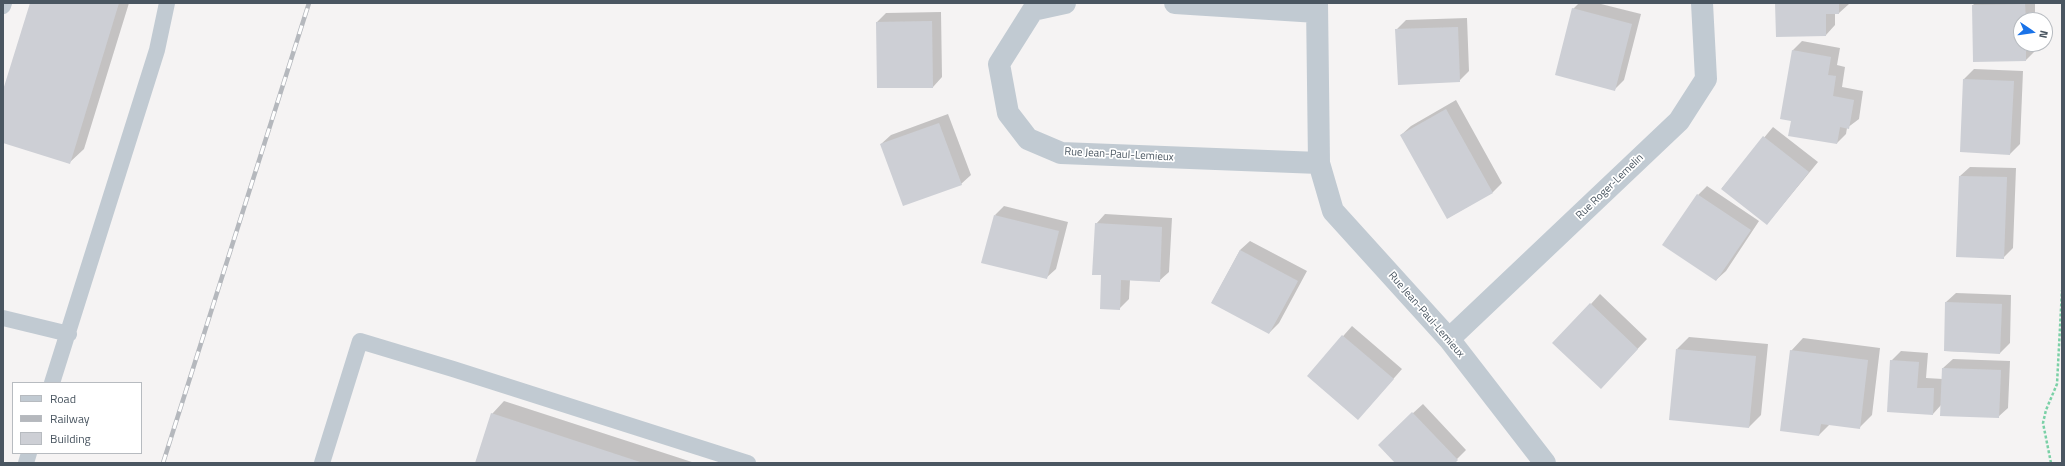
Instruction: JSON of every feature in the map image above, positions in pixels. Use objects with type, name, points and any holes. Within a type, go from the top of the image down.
[{"type":"street","name":"Rue Jean-Paul-Lemieux","points":[[1065,3],[1033,10],[999,64],[1008,113],[1028,139],[1061,153],[1319,163]]},
{"type":"street","name":"Rue Jean-Paul-Lemieux","points":[[1175,3],[1317,8],[1319,163],[1333,211],[1449,339],[1545,463]]},
{"type":"street","name":"Rue Roger-Lemelin","points":[[1449,339],[1678,121],[1706,79],[1702,3]]},
{"type":"lane","points":[[52,382],[69,334],[157,50],[167,3]]},
{"type":"lane","points":[[3,318],[69,334]]},
{"type":"lane","points":[[322,463],[360,341],[748,463]]},
{"type":"path","points":[[2051,463],[2043,423],[2046,410],[2057,384],[2062,290]]},
{"type":"building","points":[[30,3],[119,3],[70,164],[3,143],[3,90]]},
{"type":"building","points":[[1775,3],[1839,3],[1839,14],[1826,14],[1826,36],[1776,37]]},
{"type":"building","points":[[2025,4],[2026,12],[2013,12],[2013,52],[2026,52],[2026,61],[1973,62],[1972,5]]},
{"type":"building","points":[[1572,8],[1632,24],[1615,91],[1555,75]]},
{"type":"building","points":[[932,21],[933,88],[877,88],[876,22]]},
{"type":"building","points":[[1458,27],[1460,82],[1398,85],[1395,29]]},
{"type":"building","points":[[1792,50],[1831,57],[1828,75],[1836,76],[1833,96],[1854,100],[1849,129],[1840,127],[1837,144],[1788,136],[1791,121],[1780,119]]},
{"type":"building","points":[[1963,79],[2014,81],[2010,155],[1960,152]]},
{"type":"building","points":[[1446,109],[1493,193],[1447,219],[1400,135]]},
{"type":"building","points":[[939,123],[962,185],[903,206],[880,144]]},
{"type":"building","points":[[1763,136],[1809,172],[1767,225],[1721,189]]},
{"type":"building","points":[[1959,176],[2007,177],[2004,259],[1956,257]]},
{"type":"building","points":[[1697,194],[1751,230],[1716,281],[1662,245]]},
{"type":"building","points":[[994,215],[1059,231],[1047,279],[981,263]]},
{"type":"building","points":[[1095,223],[1162,227],[1160,282],[1121,280],[1120,310],[1100,309],[1101,275],[1092,275]]},
{"type":"building","points":[[1240,250],[1298,281],[1269,334],[1211,303]]},
{"type":"building","points":[[1945,302],[2002,304],[2000,354],[1944,351]]},
{"type":"building","points":[[1590,303],[1638,349],[1601,389],[1552,343]]},
{"type":"building","points":[[1342,335],[1394,379],[1358,420],[1307,376]]},
{"type":"building","points":[[1676,349],[1756,356],[1749,428],[1669,420]]},
{"type":"building","points":[[1790,350],[1868,360],[1860,429],[1821,424],[1819,436],[1780,431]]},
{"type":"building","points":[[1890,360],[1919,362],[1917,388],[1934,388],[1933,415],[1887,412]]},
{"type":"building","points":[[1942,368],[2001,370],[1999,418],[1940,416]]},
{"type":"building","points":[[1412,412],[1458,460],[1455,463],[1395,463],[1378,445]]},
{"type":"building","points":[[491,413],[643,463],[475,463]]},
{"type":"railway","points":[[163,463],[309,3]]}]
